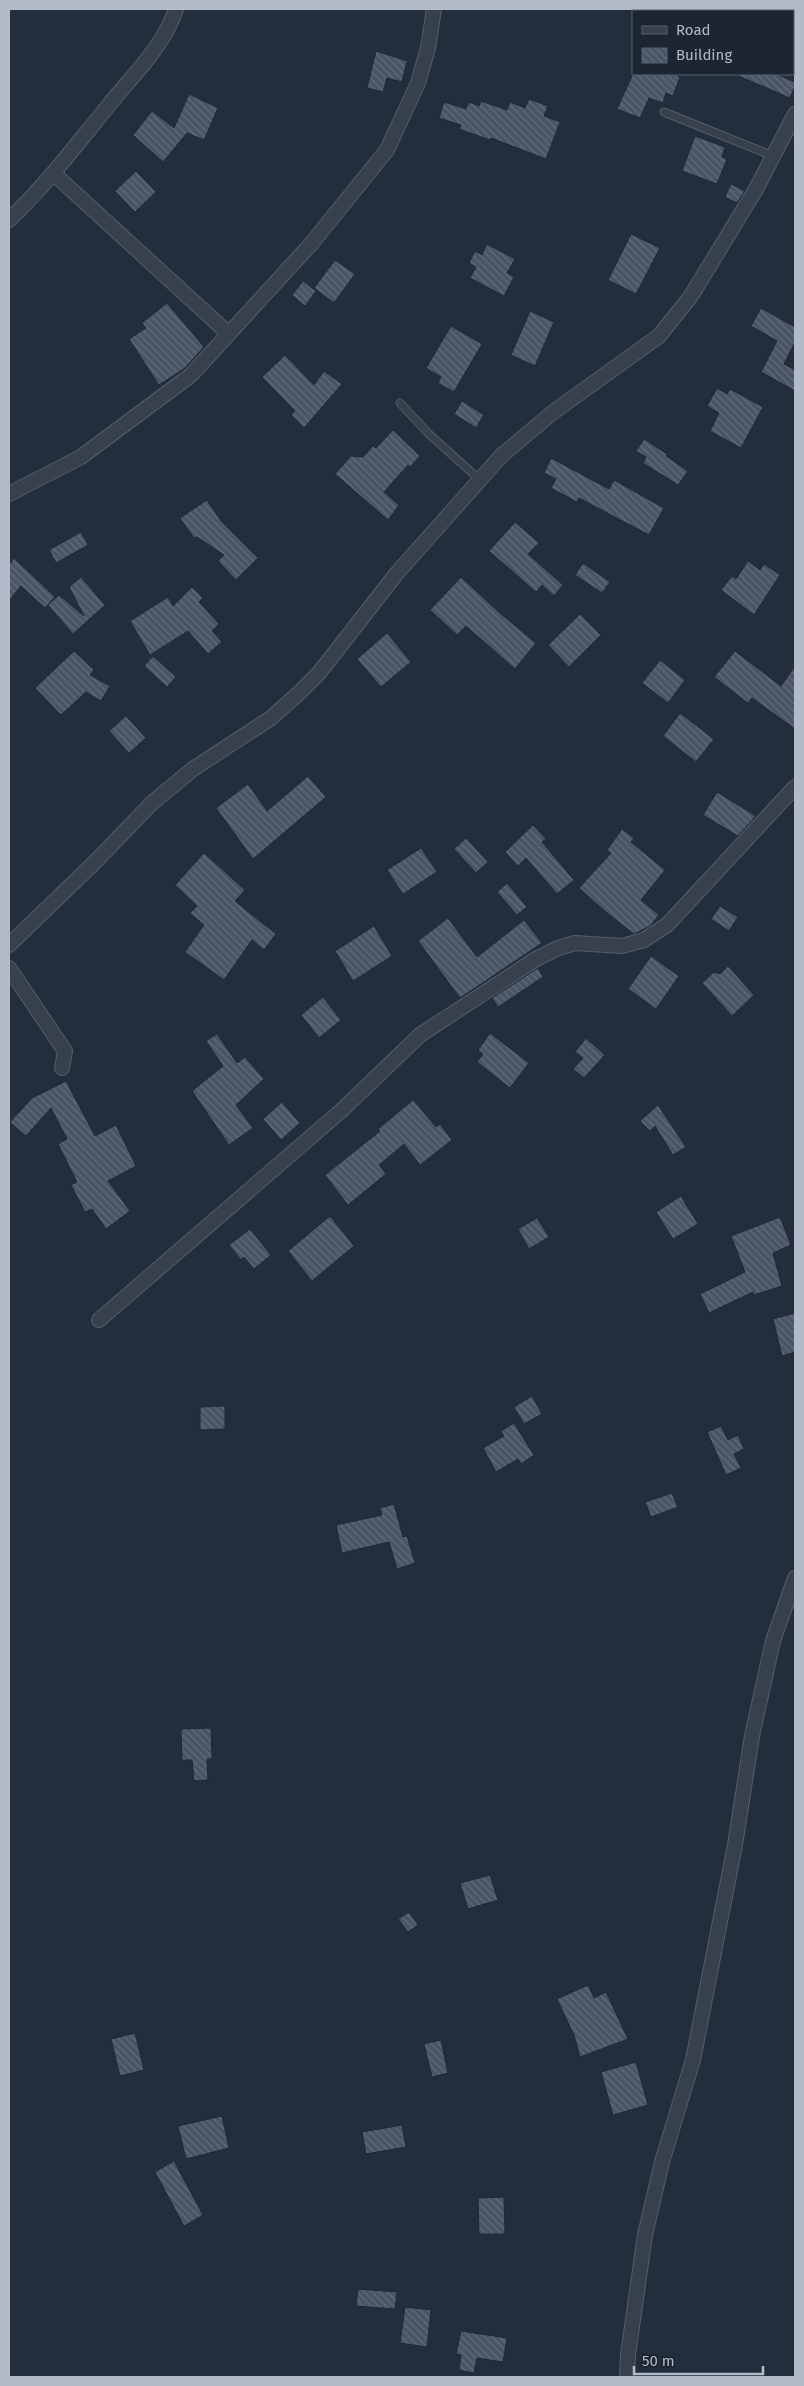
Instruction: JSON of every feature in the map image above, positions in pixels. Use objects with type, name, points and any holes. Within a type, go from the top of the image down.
[{"type":"street","points":[[9,220],[53,173],[154,50],[172,22],[176,9]]},
{"type":"street","points":[[9,494],[81,457],[191,375],[318,236],[387,150],[418,83],[428,48],[434,9]]},
{"type":"street","points":[[9,945],[94,863],[152,803],[193,769],[271,718],[300,692],[319,673],[397,573],[501,456],[552,413],[660,336],[691,296],[756,188],[795,114]]},
{"type":"street","points":[[53,173],[229,334]]},
{"type":"street","points":[[99,1320],[342,1110],[420,1035],[536,959],[558,948],[575,943],[622,946],[644,940],[667,925],[795,787]]},
{"type":"street","points":[[9,968],[65,1051],[62,1068]]},
{"type":"street","points":[[628,2377],[628,2355],[645,2235],[662,2162],[693,2060],[735,1845],[752,1736],[773,1641],[795,1578]]},
{"type":"lane","points":[[664,112],[773,156]]},
{"type":"lane","points":[[400,403],[429,434],[480,480]]},
{"type":"building","points":[[376,51],[407,61],[402,82],[387,78],[383,92],[367,88]]},
{"type":"building","points":[[633,75],[675,75],[680,77],[673,96],[666,93],[663,103],[649,98],[640,118],[617,109]]},
{"type":"building","points":[[736,75],[778,75],[795,82],[790,98]]},
{"type":"building","points":[[189,94],[218,108],[204,140],[187,133],[163,162],[133,135],[152,111],[174,128]]},
{"type":"building","points":[[529,99],[548,106],[544,116],[560,122],[546,159],[491,138],[490,140],[459,129],[461,125],[439,118],[444,102],[466,109],[469,102],[479,106],[481,101],[507,110],[510,102],[525,108]]},
{"type":"building","points":[[695,136],[725,147],[722,157],[727,159],[717,184],[682,171]]},
{"type":"building","points":[[136,171],[156,192],[135,212],[115,191]]},
{"type":"building","points":[[731,184],[745,191],[737,203],[725,197]]},
{"type":"building","points":[[631,234],[660,248],[636,294],[608,280]]},
{"type":"building","points":[[487,244],[515,259],[507,273],[514,277],[504,296],[470,278],[476,267],[469,263],[475,251],[482,255]]},
{"type":"building","points":[[335,260],[355,274],[334,303],[314,288]]},
{"type":"building","points":[[303,281],[316,291],[305,306],[292,295]]},
{"type":"building","points":[[167,303],[204,347],[185,368],[159,385],[129,339],[146,328],[142,323]]},
{"type":"building","points":[[761,308],[795,327],[795,342],[784,364],[795,370],[795,391],[761,372],[777,341],[751,326]]},
{"type":"building","points":[[530,311],[554,322],[535,366],[511,355]]},
{"type":"building","points":[[451,326],[482,344],[454,392],[438,383],[441,377],[426,368]]},
{"type":"building","points":[[285,355],[314,385],[324,371],[342,384],[304,428],[291,415],[295,411],[262,377]]},
{"type":"building","points":[[717,388],[727,394],[730,389],[763,407],[741,448],[710,431],[719,413],[707,406]]},
{"type":"building","points":[[462,401],[484,415],[476,428],[454,414]]},
{"type":"building","points":[[393,430],[420,456],[410,467],[408,465],[384,492],[399,505],[388,520],[335,474],[351,456],[363,457],[373,446],[376,448]]},
{"type":"building","points":[[644,439],[688,471],[678,485],[643,463],[646,457],[636,451]]},
{"type":"building","points":[[551,458],[609,489],[614,480],[664,508],[649,535],[579,498],[577,502],[551,488],[556,479],[544,473]]},
{"type":"building","points":[[207,500],[221,521],[258,558],[236,580],[218,561],[224,555],[197,537],[194,538],[180,518]]},
{"type":"building","points":[[515,522],[539,543],[528,554],[563,585],[554,596],[542,585],[536,592],[489,551]]},
{"type":"building","points":[[81,532],[88,545],[56,563],[49,550]]},
{"type":"building","points":[[14,558],[55,597],[45,608],[21,586],[9,601],[9,565]]},
{"type":"building","points":[[748,561],[760,570],[764,564],[780,575],[754,615],[721,590],[732,576],[736,579]]},
{"type":"building","points":[[583,563],[610,582],[602,593],[575,575]]},
{"type":"building","points":[[81,577],[105,605],[73,634],[48,605],[59,595],[84,616],[69,587]]},
{"type":"building","points":[[461,577],[536,643],[515,669],[466,626],[457,635],[430,610]]},
{"type":"building","points":[[192,587],[203,598],[199,602],[219,624],[212,631],[222,642],[208,654],[188,631],[150,655],[130,621],[168,597],[173,606]]},
{"type":"building","points":[[580,614],[601,635],[569,667],[548,645]]},
{"type":"building","points":[[387,633],[411,662],[381,687],[357,659]]},
{"type":"building","points":[[74,651],[94,670],[90,675],[110,686],[101,701],[86,692],[61,715],[35,688]]},
{"type":"building","points":[[735,651],[781,686],[795,666],[795,729],[752,698],[748,703],[714,677]]},
{"type":"building","points":[[153,656],[176,677],[167,687],[144,666]]},
{"type":"building","points":[[660,660],[685,680],[668,703],[642,683]]},
{"type":"building","points":[[680,713],[714,739],[696,762],[663,736]]},
{"type":"building","points":[[126,716],[146,738],[129,753],[109,731]]},
{"type":"building","points":[[308,776],[326,797],[253,859],[216,808],[248,784],[267,811]]},
{"type":"building","points":[[717,792],[756,816],[738,836],[703,815]]},
{"type":"building","points":[[533,825],[546,839],[542,842],[574,880],[557,894],[526,858],[518,866],[505,852]]},
{"type":"building","points":[[622,829],[634,838],[631,842],[665,870],[641,900],[659,915],[650,926],[634,934],[579,888],[611,853],[607,850]]},
{"type":"building","points":[[466,838],[488,862],[476,873],[454,849]]},
{"type":"building","points":[[421,848],[437,872],[403,894],[387,870]]},
{"type":"building","points":[[204,853],[245,890],[235,901],[276,934],[264,950],[252,940],[224,980],[185,952],[204,925],[190,913],[197,906],[175,885]]},
{"type":"building","points":[[507,883],[527,907],[517,915],[497,892]]},
{"type":"building","points":[[720,906],[738,917],[729,931],[711,919]]},
{"type":"building","points":[[448,918],[477,957],[524,920],[542,943],[460,998],[418,941]]},
{"type":"building","points":[[374,926],[392,956],[353,981],[335,951]]},
{"type":"building","points":[[651,956],[679,976],[656,1009],[628,989]]},
{"type":"building","points":[[728,966],[754,995],[732,1016],[702,983],[714,972],[720,974]]},
{"type":"building","points":[[538,968],[543,977],[498,1007],[492,998]]},
{"type":"building","points":[[323,997],[341,1020],[319,1038],[301,1015]]},
{"type":"building","points":[[490,1033],[529,1063],[510,1088],[477,1062],[483,1054],[478,1050]]},
{"type":"building","points":[[217,1034],[237,1063],[245,1057],[264,1079],[236,1105],[253,1128],[229,1145],[192,1091],[223,1066],[206,1041]]},
{"type":"building","points":[[586,1038],[605,1055],[584,1078],[573,1069],[583,1058],[575,1052]]},
{"type":"building","points":[[66,1081],[95,1136],[116,1125],[136,1166],[108,1181],[130,1211],[106,1229],[92,1209],[85,1212],[71,1185],[77,1182],[58,1144],[67,1139],[51,1108],[26,1136],[10,1122],[32,1098]]},
{"type":"building","points":[[413,1100],[436,1127],[440,1124],[452,1140],[420,1165],[404,1144],[379,1165],[386,1174],[348,1205],[325,1175],[380,1131],[378,1129]]},
{"type":"building","points":[[282,1102],[300,1123],[281,1140],[263,1119]]},
{"type":"building","points":[[658,1105],[686,1147],[673,1155],[655,1126],[650,1131],[640,1121]]},
{"type":"building","points":[[681,1196],[698,1224],[673,1239],[656,1212]]},
{"type":"building","points":[[330,1216],[354,1246],[312,1281],[288,1251]]},
{"type":"building","points":[[780,1217],[791,1245],[773,1253],[782,1286],[754,1295],[753,1292],[709,1313],[700,1294],[745,1272],[731,1236]]},
{"type":"building","points":[[537,1218],[549,1237],[529,1249],[518,1229]]},
{"type":"building","points":[[250,1229],[271,1255],[254,1269],[244,1257],[241,1260],[229,1245]]},
{"type":"building","points":[[795,1313],[795,1352],[782,1356],[773,1319]]},
{"type":"building","points":[[532,1396],[542,1414],[524,1424],[514,1407]]},
{"type":"building","points":[[225,1406],[225,1429],[200,1430],[200,1407]]},
{"type":"building","points":[[514,1423],[534,1455],[521,1464],[518,1459],[496,1472],[483,1448],[504,1436],[501,1431]]},
{"type":"building","points":[[721,1426],[728,1440],[738,1435],[744,1449],[734,1454],[741,1468],[726,1475],[707,1432]]},
{"type":"building","points":[[672,1493],[678,1507],[651,1517],[645,1502]]},
{"type":"building","points":[[394,1504],[403,1537],[407,1536],[415,1563],[397,1569],[389,1542],[342,1553],[336,1525],[382,1515],[380,1508]]},
{"type":"building","points":[[211,1728],[212,1759],[207,1759],[208,1780],[194,1781],[192,1760],[182,1760],[181,1729]]},
{"type":"building","points":[[490,1875],[498,1900],[468,1909],[460,1883]]},
{"type":"building","points":[[409,1912],[418,1925],[408,1932],[398,1919]]},
{"type":"building","points":[[588,1985],[594,1998],[606,1992],[628,2039],[580,2057],[574,2035],[557,1999]]},
{"type":"building","points":[[135,2033],[144,2070],[120,2076],[111,2039]]},
{"type":"building","points":[[441,2040],[448,2073],[432,2077],[424,2044]]},
{"type":"building","points":[[636,2062],[648,2105],[613,2115],[601,2072]]},
{"type":"building","points":[[222,2116],[229,2148],[186,2159],[178,2126]]},
{"type":"building","points":[[402,2125],[406,2147],[366,2154],[362,2132]]},
{"type":"building","points":[[174,2161],[203,2215],[184,2226],[155,2172]]},
{"type":"building","points":[[504,2197],[505,2234],[479,2234],[478,2198]]},
{"type":"building","points":[[358,2289],[397,2292],[395,2309],[356,2306]]},
{"type":"building","points":[[405,2307],[431,2310],[427,2347],[400,2343]]},
{"type":"building","points":[[461,2331],[507,2338],[503,2362],[477,2358],[474,2373],[459,2370],[461,2355],[456,2354]]}]
